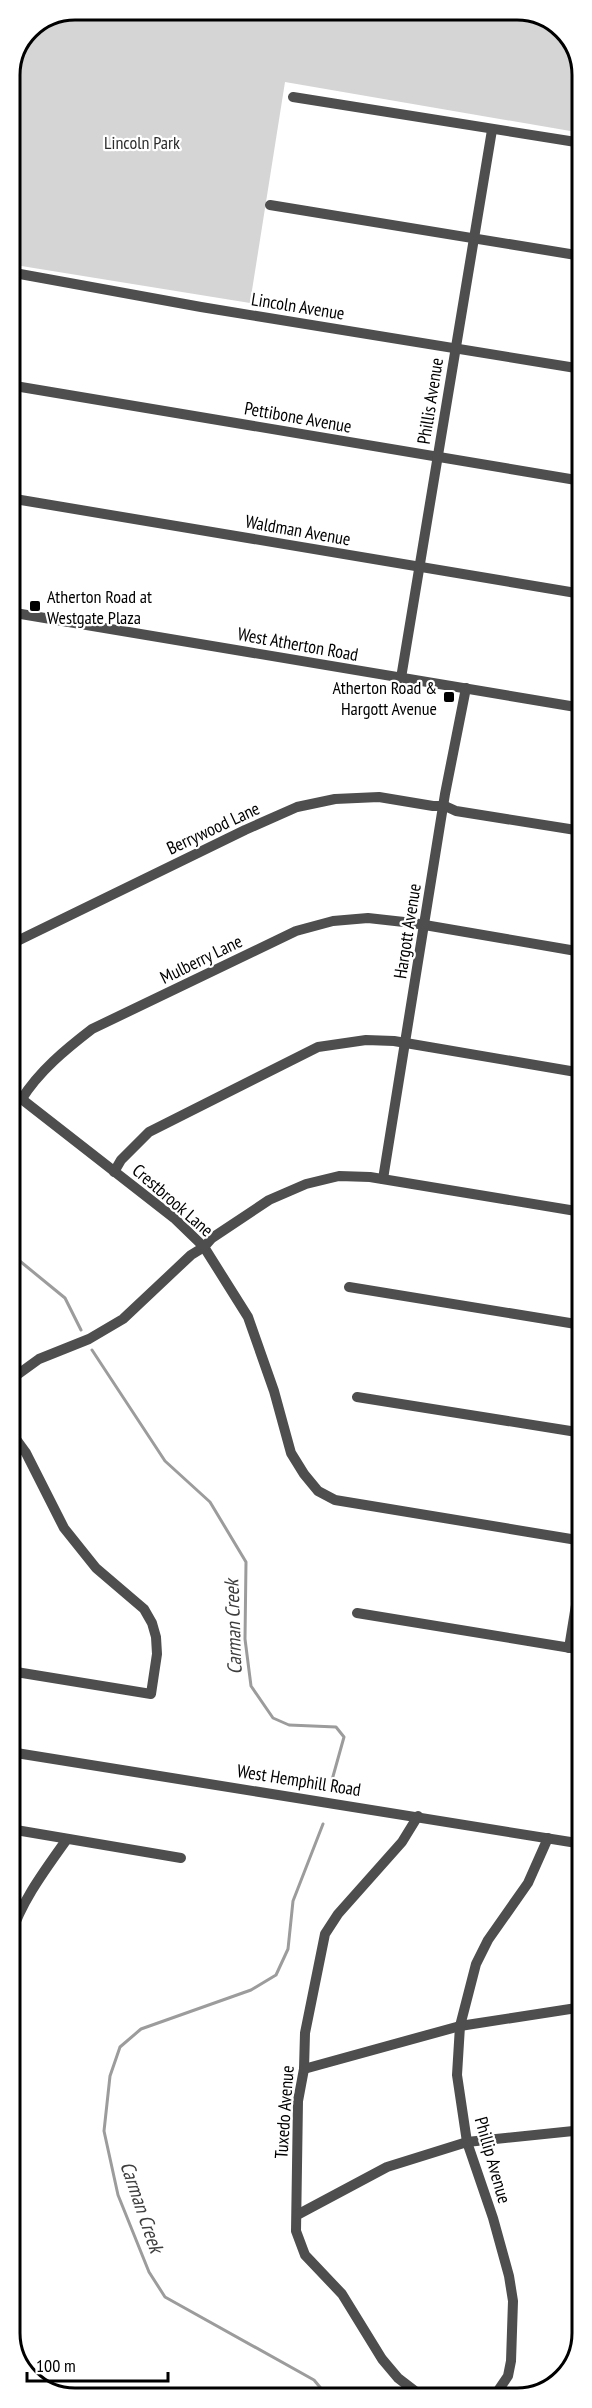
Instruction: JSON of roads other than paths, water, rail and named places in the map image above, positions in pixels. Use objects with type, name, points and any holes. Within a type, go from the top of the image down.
[{"type":"street","points":[[293,97],[572,142]]},
{"type":"street","name":"Phillis Avenue","points":[[401,678],[492,130]]},
{"type":"street","points":[[270,205],[572,254]]},
{"type":"street","name":"Lincoln Avenue","points":[[20,274],[201,307],[572,367]]},
{"type":"street","name":"Pettibone Avenue","points":[[20,387],[572,479]]},
{"type":"street","name":"Waldman Avenue","points":[[20,500],[572,592]]},
{"type":"street","name":"West Atherton Road","points":[[20,614],[572,706]]},
{"type":"street","name":"Hargott Avenue","points":[[383,1179],[465,688]]},
{"type":"street","name":"Berrywood Lane","points":[[20,940],[245,830],[297,807],[335,799],[379,797],[445,806],[456,811],[572,829]]},
{"type":"street","name":"Mulberry Lane","points":[[21,1100],[29,1088],[65,1050],[92,1029],[297,931],[333,921],[368,918],[572,950]]},
{"type":"street","points":[[114,1172],[121,1160],[149,1132],[318,1047],[366,1040],[394,1041],[572,1071]]},
{"type":"street","name":"Crestbrook Lane","points":[[21,1100],[174,1218],[204,1247],[248,1317],[274,1391],[291,1453],[318,1491],[335,1500],[572,1539]]},
{"type":"street","points":[[20,1373],[39,1359],[89,1339],[123,1318],[191,1254],[204,1247],[212,1238],[269,1200],[306,1184],[339,1176],[383,1179],[572,1210]]},
{"type":"street","points":[[349,1287],[572,1323]]},
{"type":"street","points":[[357,1397],[572,1431]]},
{"type":"street","points":[[20,1445],[64,1528],[96,1568],[144,1609],[152,1623],[157,1654],[151,1694],[20,1673]]},
{"type":"street","points":[[357,1613],[572,1648]]},
{"type":"street","points":[[569,1648],[572,1630]]},
{"type":"street","name":"West Hemphill Road","points":[[20,1754],[572,1842]]},
{"type":"street","name":"Tuxedo Avenue","points":[[411,2388],[398,2378],[382,2359],[342,2294],[305,2255],[296,2231],[298,2101],[304,2068],[305,2033],[325,1934],[338,1914],[402,1842],[418,1816]]},
{"type":"street","points":[[20,1832],[181,1858]]},
{"type":"street","name":"Phillip Avenue","points":[[500,2388],[508,2376],[514,2320],[513,2301],[509,2276],[493,2218],[467,2142],[457,2075],[460,2026],[476,1964],[488,1940],[528,1883],[548,1838]]},
{"type":"street","points":[[20,1911],[67,1839]]},
{"type":"street","points":[[304,2068],[460,2026],[572,2009]]},
{"type":"street","points":[[297,2215],[387,2167],[467,2142],[572,2131]]},
{"type":"waterway","name":"Carman Creek","points":[[20,1261],[65,1298],[81,1330]]},
{"type":"waterway","name":"Carman Creek","points":[[92,1350],[165,1461],[210,1502],[246,1562],[245,1639],[251,1686],[273,1718],[289,1725],[336,1727],[344,1737],[332,1780]]},
{"type":"waterway","name":"Carman Creek","points":[[321,2388],[314,2380],[165,2297],[149,2272],[118,2195],[104,2131],[110,2076],[120,2047],[141,2029],[251,1990],[276,1975],[288,1949],[293,1901],[323,1824]]},
{"type":"place","name":"Atherton Road at Westgate Plaza","points":[[35,606]]},
{"type":"place","name":"Atherton Road & Hargott Avenue","points":[[449,697]]},
{"type":"park label","name":"Lincoln Park","points":[[142,142]]}]
